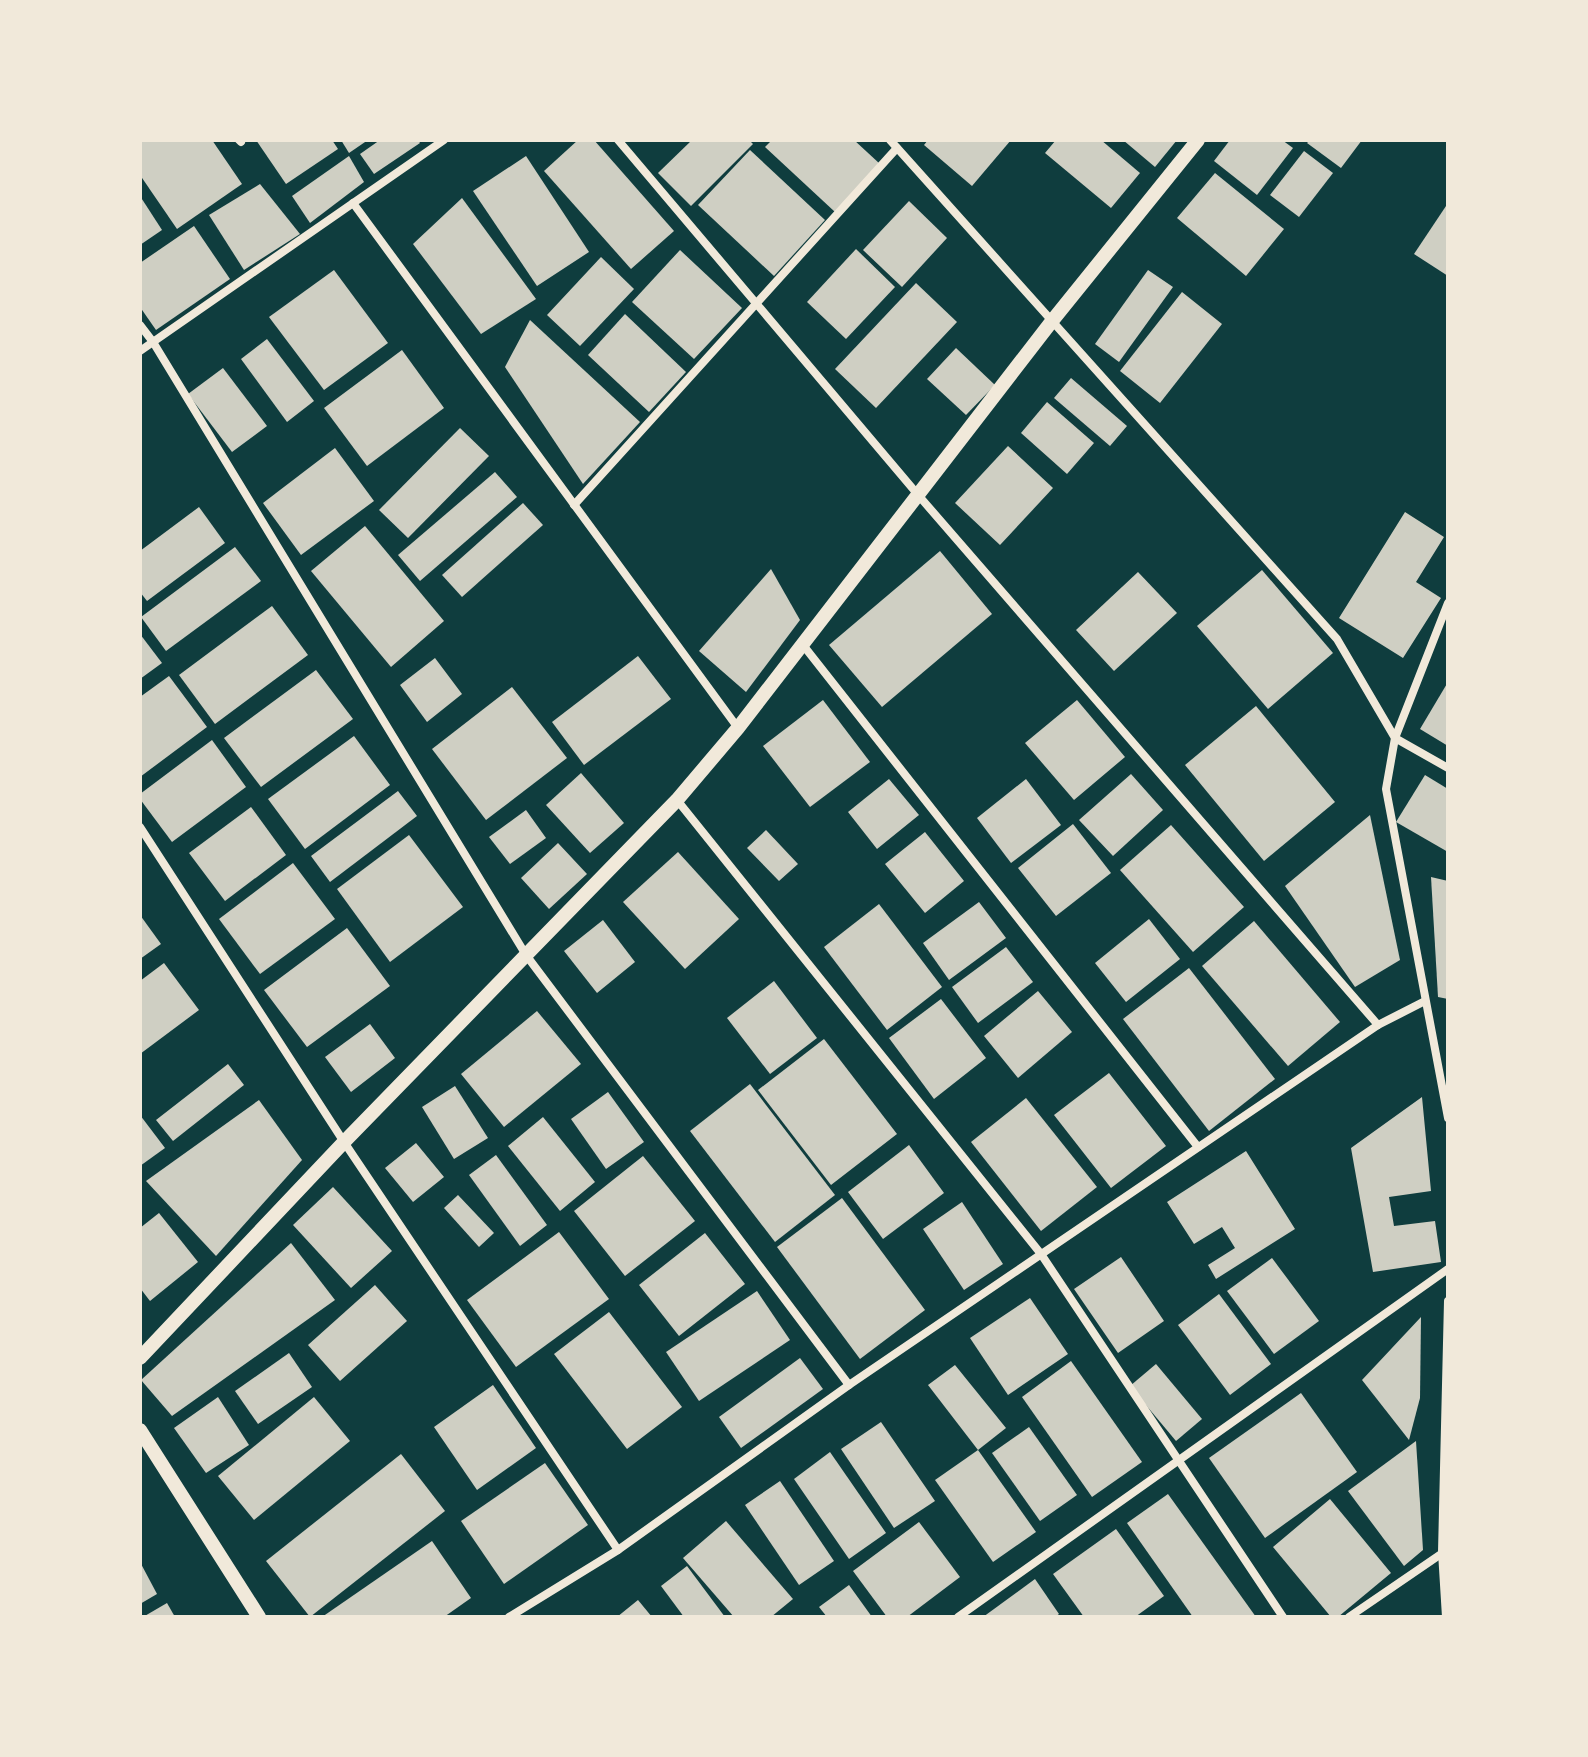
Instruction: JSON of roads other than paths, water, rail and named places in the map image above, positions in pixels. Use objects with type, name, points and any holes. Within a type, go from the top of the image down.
[{"type":"street","points":[[140,351],[444,140]]},
{"type":"street","points":[[618,140],[919,496],[1378,1025]]},
{"type":"street","points":[[140,1358],[344,1142],[677,800],[738,728],[1052,321],[1198,140]]},
{"type":"street","points":[[574,505],[894,144],[1337,639],[1395,738],[1448,768]]},
{"type":"street","points":[[353,203],[738,728]]},
{"type":"street","points":[[140,325],[526,955],[849,1385]]},
{"type":"street","points":[[1448,603],[1395,738],[1386,789],[1448,1118]]},
{"type":"street","points":[[803,645],[1198,1147]]},
{"type":"street","points":[[677,800],[1041,1254],[1283,1617]]},
{"type":"street","points":[[140,827],[344,1142],[618,1550]]},
{"type":"street","points":[[509,1617],[618,1550],[849,1385],[1378,1025],[1425,1001]]},
{"type":"street","points":[[958,1617],[1448,1269]]},
{"type":"street","points":[[1446,1617],[1448,1301]]},
{"type":"street","points":[[140,1430],[259,1617]]},
{"type":"street","points":[[1349,1617],[1445,1551]]}]
